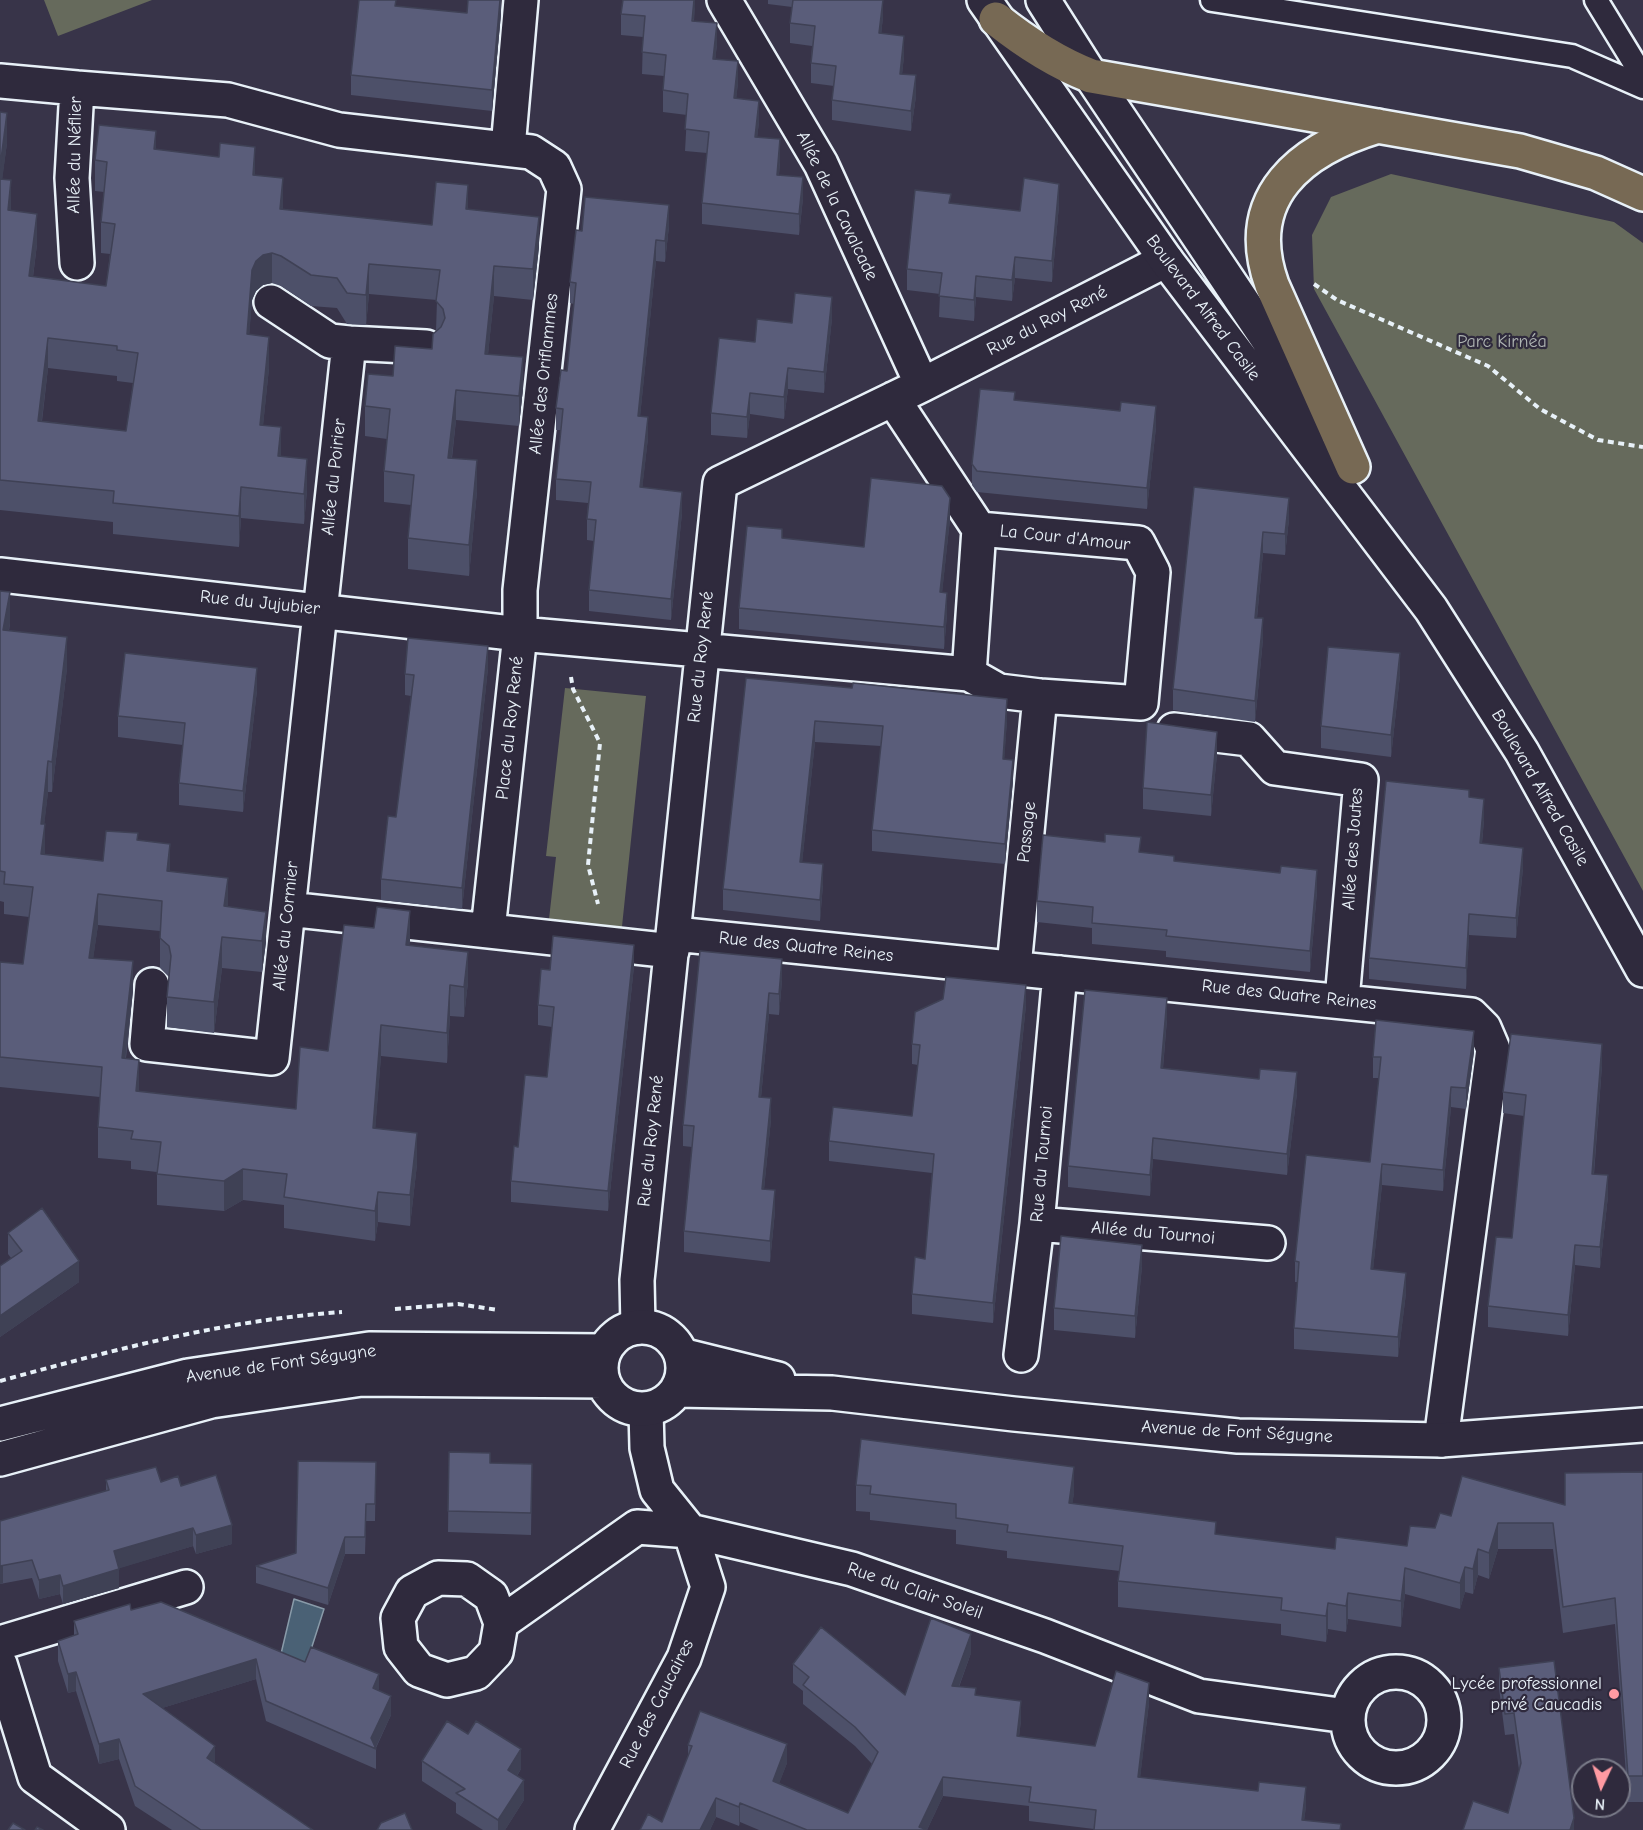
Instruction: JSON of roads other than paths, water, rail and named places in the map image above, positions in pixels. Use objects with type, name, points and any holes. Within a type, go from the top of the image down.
[{"type":"highway","points":[[990,10],[1031,47],[1062,64],[1091,76],[1380,125],[1520,152],[1596,173],[1643,194]]},
{"type":"highway","points":[[1353,467],[1265,268],[1265,225],[1272,200],[1290,171],[1347,135],[1380,125]]},
{"type":"street","points":[[508,148],[521,0]]},
{"type":"street","name":"Allée de la Cavalcade","points":[[724,0],[821,164],[922,385]]},
{"type":"street","name":"Boulevard Alfred Casile","points":[[1043,0],[1091,76],[1353,467],[1397,537],[1431,609]]},
{"type":"street","name":"Boulevard Alfred Casile","points":[[990,10],[1166,260],[1431,609],[1522,752],[1643,970]]},
{"type":"street","name":"Allée du Néflier","points":[[0,81],[77,88],[72,178],[77,263]]},
{"type":"street","name":"Allée des Oriflammes","points":[[77,88],[228,100],[339,130],[531,152],[554,167],[564,189],[520,590],[520,634]]},
{"type":"street","name":"Rue du Roy René","points":[[638,1327],[636,1280],[720,483],[922,385],[1166,260]]},
{"type":"street","points":[[271,302],[330,341],[426,348]]},
{"type":"street","name":"Allée du Poirier","points":[[320,610],[349,344]]},
{"type":"street","points":[[893,399],[979,529]]},
{"type":"street","name":"La Cour d'Amour","points":[[969,674],[979,529],[1138,543],[1153,572],[1141,703]]},
{"type":"street","name":"Rue du Jujubier","points":[[0,575],[520,634]]},
{"type":"street","name":"Allée du Cormier","points":[[152,985],[147,1044],[272,1058],[320,610]]},
{"type":"street","name":"Place du Roy René","points":[[488,930],[520,634],[701,651]]},
{"type":"street","points":[[701,651],[969,674],[999,691],[1141,703]]},
{"type":"street","name":"Passage","points":[[1014,967],[1040,696]]},
{"type":"street","name":"Allée des Joutes","points":[[1141,703],[1157,728],[1249,739],[1275,768],[1360,780],[1342,1000]]},
{"type":"street","points":[[288,909],[608,943],[673,942]]},
{"type":"street","name":"Rue des Quatre Reines","points":[[673,942],[1014,967],[1471,1014],[1484,1028],[1493,1049],[1441,1440]]},
{"type":"street","name":"Rue du Tournoi","points":[[1021,1355],[1037,1224],[1060,973]]},
{"type":"street","name":"Allée du Tournoi","points":[[1037,1224],[1268,1243]]},
{"type":"street","points":[[638,1327],[664,1333],[675,1343],[681,1355],[683,1373],[677,1390],[664,1403],[646,1410],[632,1409],[609,1394],[604,1366],[612,1340],[624,1331],[638,1327]]},
{"type":"street","name":"Avenue de Font Ségugne","points":[[0,1424],[188,1376],[369,1349],[604,1366]]},
{"type":"street","name":"Avenue de Font Ségugne","points":[[681,1355],[832,1393]]},
{"type":"street","name":"Avenue de Font Ségugne","points":[[0,1459],[211,1401],[362,1379],[604,1366]]},
{"type":"street","name":"Avenue de Font Ségugne","points":[[677,1390],[832,1393],[1238,1436],[1441,1440],[1643,1425]]},
{"type":"street","name":"Rue des Caucaires","points":[[592,1830],[684,1658],[708,1587],[690,1531],[657,1490],[647,1448],[646,1410]]},
{"type":"street","name":"Rue du Clair Soleil","points":[[501,1623],[638,1527],[690,1531],[852,1569],[1045,1636],[1199,1696],[1347,1716]]},
{"type":"street","points":[[0,1643],[186,1587]]},
{"type":"street","points":[[0,1664],[35,1777],[108,1830]]},
{"type":"lane","points":[[1212,0],[1572,56],[1643,87]]},
{"type":"lane","points":[[1596,0],[1643,76]]},
{"type":"water","points":[[294,1599],[324,1609],[307,1662],[302,1668],[280,1658]]},
{"type":"place","name":"Lycée professionnel privé Caucadis","points":[[1614,1694]]},
{"type":"park label","name":"Parc Kirnéa","points":[[1502,342]]}]
